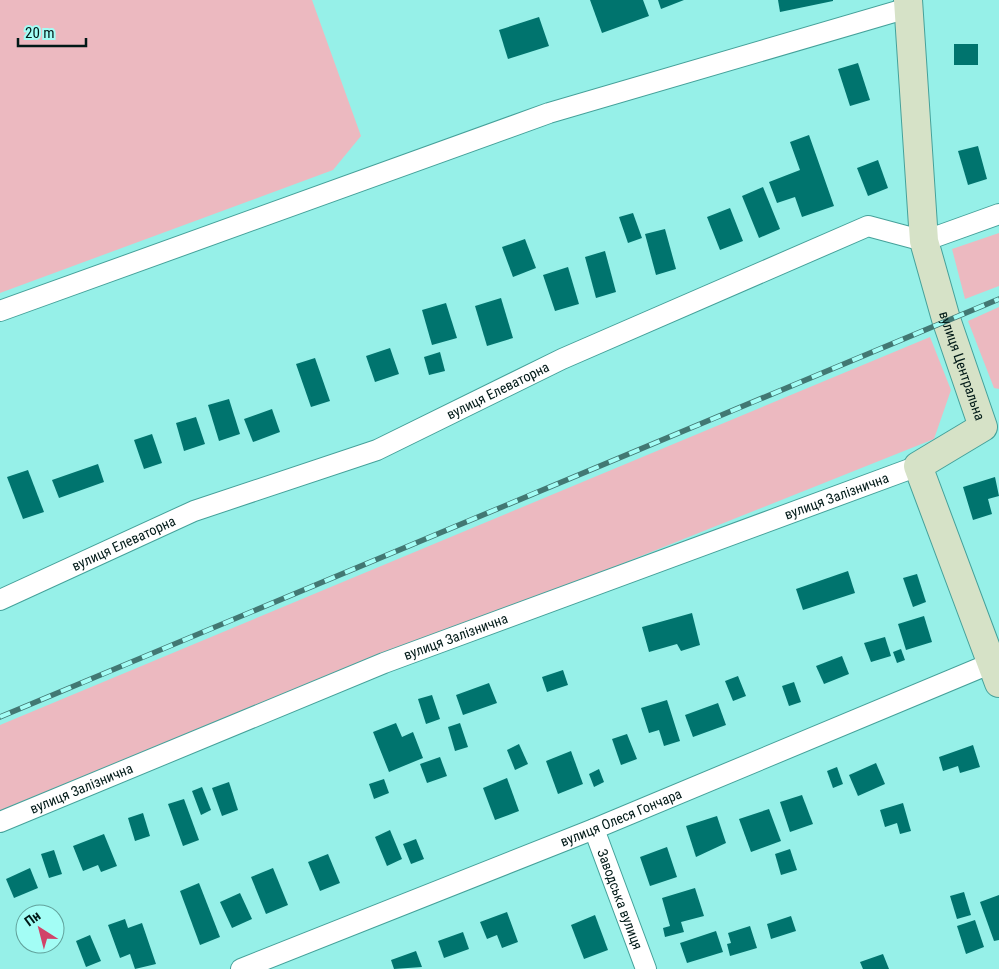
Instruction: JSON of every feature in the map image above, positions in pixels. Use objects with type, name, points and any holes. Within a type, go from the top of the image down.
[{"type":"main road","name":"вулиця Центральна","points":[[908,4],[924,241],[946,320],[983,427],[918,466]]},
{"type":"main road","points":[[918,466],[996,669]]},
{"type":"street","points":[[0,311],[549,113],[908,4]]},
{"type":"street","points":[[924,241],[999,214]]},
{"type":"street","name":"вулиця Елеваторна","points":[[0,600],[194,511],[377,450],[562,359],[868,226],[924,241]]},
{"type":"street","name":"вулиця Залізнична","points":[[0,822],[384,663],[918,466]]},
{"type":"street","name":"вулиця Олеся Гончара","points":[[241,969],[996,669]]},
{"type":"street","name":"Заводська вулиця","points":[[594,829],[646,969]]},
{"type":"shaded area","points":[[0,0],[312,0],[361,136],[333,170],[0,293]]},
{"type":"shaded area","points":[[999,233],[999,286],[965,299],[952,249]]},
{"type":"shaded area","points":[[999,307],[999,389],[994,388],[968,321]]},
{"type":"shaded area","points":[[930,337],[951,390],[934,439],[0,812],[0,725]]},
{"type":"building","points":[[590,0],[643,0],[649,16],[602,33]]},
{"type":"building","points":[[658,0],[684,0],[661,9]]},
{"type":"building","points":[[778,0],[833,0],[833,1],[780,12]]},
{"type":"building","points":[[539,17],[549,46],[508,59],[499,30]]},
{"type":"building","points":[[954,44],[978,44],[978,65],[954,65]]},
{"type":"building","points":[[858,63],[870,100],[850,106],[838,69]]},
{"type":"building","points":[[809,135],[834,206],[802,217],[795,197],[777,203],[769,182],[800,170],[790,142]]},
{"type":"building","points":[[978,146],[987,179],[968,185],[958,151]]},
{"type":"building","points":[[878,160],[888,188],[868,196],[857,168]]},
{"type":"building","points":[[763,187],[780,229],[759,238],[742,196]]},
{"type":"building","points":[[730,208],[743,241],[720,250],[707,217]]},
{"type":"building","points":[[633,213],[642,238],[628,243],[619,217]]},
{"type":"building","points":[[665,229],[676,269],[656,275],[645,234]]},
{"type":"building","points":[[525,239],[536,268],[513,277],[502,247]]},
{"type":"building","points":[[605,251],[616,292],[596,298],[585,257]]},
{"type":"building","points":[[568,267],[579,304],[555,311],[543,275]]},
{"type":"building","points":[[501,298],[513,338],[487,346],[475,306]]},
{"type":"building","points":[[446,303],[457,338],[432,345],[422,310]]},
{"type":"building","points":[[390,348],[399,374],[375,382],[366,356]]},
{"type":"building","points":[[440,352],[445,371],[429,375],[424,357]]},
{"type":"building","points":[[315,358],[330,401],[311,407],[296,364]]},
{"type":"building","points":[[229,399],[240,434],[219,441],[208,405]]},
{"type":"building","points":[[272,409],[280,432],[253,442],[244,419]]},
{"type":"building","points":[[196,417],[205,444],[184,451],[176,423]]},
{"type":"building","points":[[152,434],[162,463],[144,469],[134,440]]},
{"type":"building","points":[[98,464],[104,482],[59,498],[52,480]]},
{"type":"building","points":[[28,470],[44,512],[23,519],[7,477]]},
{"type":"building","points":[[995,477],[999,496],[988,499],[992,514],[973,520],[963,487]]},
{"type":"building","points":[[848,571],[855,593],[803,610],[796,589]]},
{"type":"building","points":[[917,574],[926,602],[913,607],[903,578]]},
{"type":"building","points":[[692,613],[700,645],[681,651],[677,644],[649,652],[642,627]]},
{"type":"building","points":[[924,616],[932,642],[906,650],[898,624]]},
{"type":"building","points":[[885,637],[891,656],[871,662],[864,643]]},
{"type":"building","points":[[901,649],[905,660],[897,663],[893,652]]},
{"type":"building","points":[[842,656],[849,674],[824,684],[816,666]]},
{"type":"building","points":[[563,670],[568,685],[547,692],[542,677]]},
{"type":"building","points":[[738,676],[746,696],[733,701],[725,681]]},
{"type":"building","points":[[794,682],[801,702],[789,706],[782,686]]},
{"type":"building","points":[[489,683],[497,703],[463,715],[456,695]]},
{"type":"building","points":[[432,695],[440,719],[426,724],[418,699]]},
{"type":"building","points":[[667,700],[680,741],[664,746],[659,730],[649,733],[641,708]]},
{"type":"building","points":[[718,703],[726,725],[693,737],[685,715]]},
{"type":"building","points":[[396,723],[402,737],[413,732],[423,758],[389,772],[373,732]]},
{"type":"building","points":[[460,723],[468,747],[455,751],[448,727]]},
{"type":"building","points":[[627,734],[637,759],[621,765],[612,739]]},
{"type":"building","points":[[519,744],[528,764],[515,770],[507,750]]},
{"type":"building","points":[[973,745],[980,767],[960,773],[958,766],[943,771],[939,757]]},
{"type":"building","points":[[571,751],[583,784],[558,794],[546,761]]},
{"type":"building","points":[[440,757],[447,776],[427,783],[420,764]]},
{"type":"building","points":[[876,763],[885,784],[858,796],[849,775]]},
{"type":"building","points":[[837,767],[843,784],[833,788],[827,771]]},
{"type":"building","points":[[599,769],[604,782],[594,787],[589,774]]},
{"type":"building","points":[[507,778],[519,811],[495,820],[483,788]]},
{"type":"building","points":[[384,779],[389,793],[374,799],[369,784]]},
{"type":"building","points":[[229,782],[238,810],[222,816],[212,788]]},
{"type":"building","points":[[202,787],[211,810],[201,815],[192,791]]},
{"type":"building","points":[[802,795],[813,824],[790,832],[780,802]]},
{"type":"building","points":[[184,799],[199,840],[183,846],[168,804]]},
{"type":"building","points":[[903,803],[911,831],[900,834],[897,823],[885,827],[880,810]]},
{"type":"building","points":[[769,809],[781,841],[751,852],[739,819]]},
{"type":"building","points":[[143,813],[150,836],[135,841],[128,818]]},
{"type":"building","points":[[717,816],[726,843],[696,857],[686,826]]},
{"type":"building","points":[[390,830],[402,859],[387,866],[375,837]]},
{"type":"building","points":[[104,834],[117,866],[101,872],[98,865],[83,871],[73,846]]},
{"type":"building","points":[[416,839],[424,859],[411,864],[403,844]]},
{"type":"building","points":[[667,847],[677,877],[650,886],[640,857]]},
{"type":"building","points":[[790,849],[797,870],[781,875],[775,854]]},
{"type":"building","points":[[54,850],[62,874],[49,878],[41,854]]},
{"type":"building","points":[[328,854],[340,883],[320,891],[308,862]]},
{"type":"building","points":[[30,868],[38,888],[14,898],[6,879]]},
{"type":"building","points":[[273,868],[288,905],[266,914],[251,877]]},
{"type":"building","points":[[199,883],[220,937],[200,945],[180,891]]},
{"type":"building","points":[[695,888],[704,916],[681,922],[684,932],[665,937],[663,928],[670,926],[662,898]]},
{"type":"building","points":[[964,892],[971,915],[957,919],[950,896]]},
{"type":"building","points":[[240,893],[252,919],[232,928],[220,902]]},
{"type":"building","points":[[999,895],[999,940],[994,941],[980,902]]},
{"type":"building","points":[[507,912],[518,942],[502,948],[497,935],[487,939],[480,922]]},
{"type":"building","points":[[595,915],[608,950],[584,959],[571,925]]},
{"type":"building","points":[[791,916],[796,931],[771,939],[767,924]]},
{"type":"building","points":[[125,919],[128,928],[142,923],[156,964],[135,969],[130,954],[120,958],[108,925]]},
{"type":"building","points":[[975,920],[984,947],[966,954],[957,926]]},
{"type":"building","points":[[750,926],[757,948],[730,956],[727,944],[731,943],[728,933]]},
{"type":"building","points":[[716,931],[723,952],[687,963],[680,943]]},
{"type":"building","points":[[463,932],[469,949],[444,958],[438,941]]},
{"type":"building","points":[[90,935],[101,961],[86,967],[76,941]]},
{"type":"building","points":[[416,951],[422,967],[394,969],[391,960]]},
{"type":"building","points":[[883,954],[889,969],[863,969],[860,962]]},
{"type":"railway","points":[[0,717],[999,299]]}]
